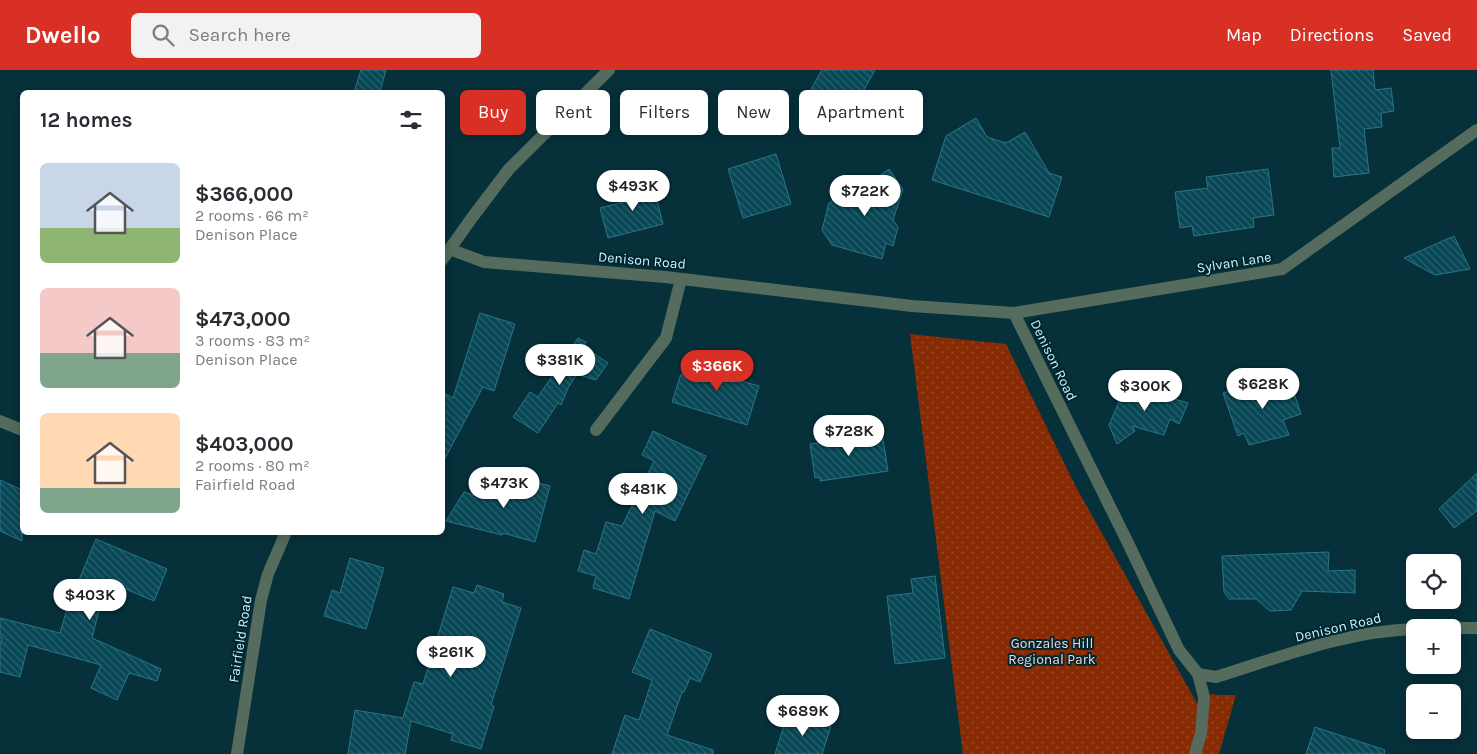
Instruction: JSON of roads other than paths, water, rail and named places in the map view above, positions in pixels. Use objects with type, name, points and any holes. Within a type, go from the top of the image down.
[{"type":"street","points":[[446,254],[509,169],[610,70]]},
{"type":"street","name":"Sylvan Lane","points":[[1014,313],[1282,269],[1477,130]]},
{"type":"street","name":"Denison Road","points":[[446,254],[484,262],[681,279],[912,306],[1014,313],[1179,650],[1198,674],[1216,677],[1323,643],[1393,630],[1406,629]]},
{"type":"street","points":[[596,430],[666,338],[681,279]]},
{"type":"street","points":[[0,421],[20,429]]},
{"type":"street","name":"Fairfield Road","points":[[237,754],[261,600],[268,574],[284,535]]},
{"type":"street","points":[[1461,628],[1477,628]]},
{"type":"street","points":[[1195,754],[1201,732],[1204,697],[1198,674]]},
{"type":"park label","name":"Gonzales Hill Regional Park","points":[[1052,652]]}]
